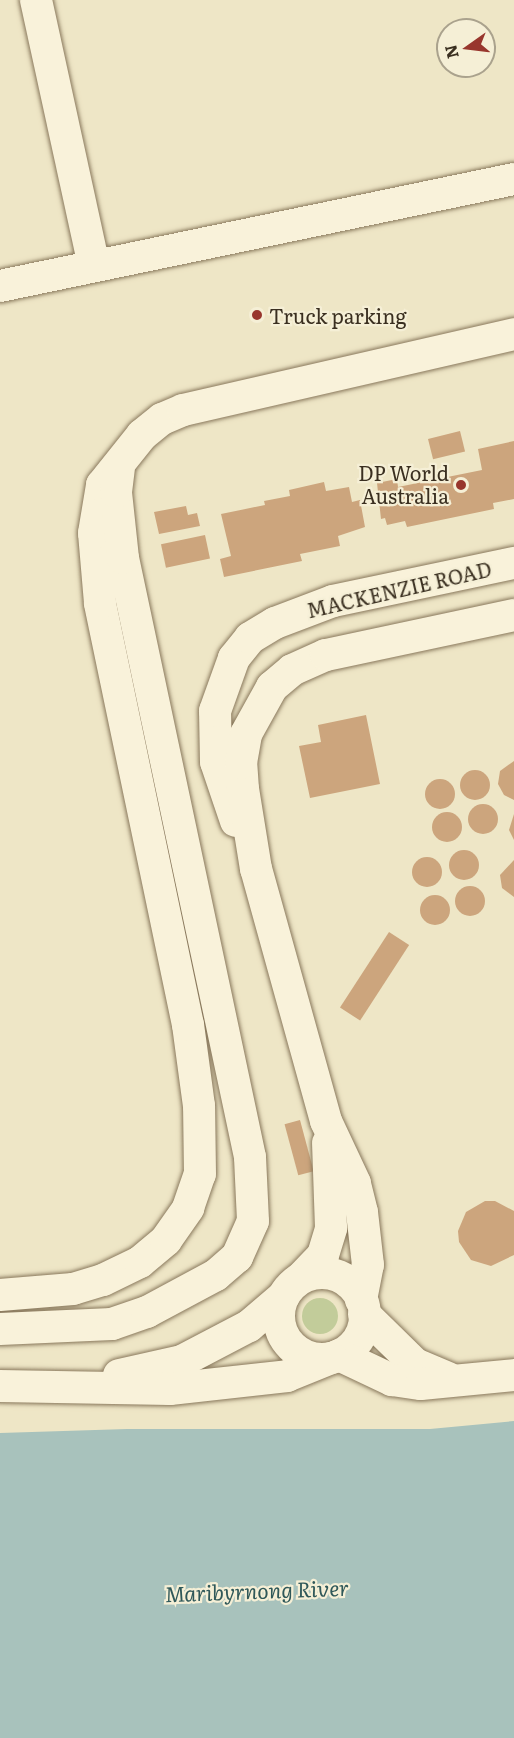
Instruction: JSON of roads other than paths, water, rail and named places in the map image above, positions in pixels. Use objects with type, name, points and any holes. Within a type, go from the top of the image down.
[{"type":"lane","points":[[36,0],[94,266]]},
{"type":"lane","points":[[0,286],[514,179]]},
{"type":"lane","points":[[0,1295],[73,1289],[103,1281],[140,1262],[166,1240],[188,1208],[200,1174],[199,1106],[188,1025],[95,567],[96,507],[102,485],[127,450],[162,419],[183,410],[514,333]]},
{"type":"lane","points":[[0,1329],[112,1324],[147,1312],[223,1269],[237,1257],[253,1221],[250,1157],[123,558],[116,492],[127,450]]},
{"type":"lane","name":"MACKENZIE ROAD","points":[[256,869],[224,794],[214,739],[221,685],[234,658],[250,638],[275,623],[333,601],[514,563]]},
{"type":"lane","name":"MACKENZIE ROAD","points":[[363,1307],[368,1265],[362,1212],[355,1183],[326,1121],[256,869],[241,763],[246,734],[272,687],[292,670],[326,655],[514,615]]},
{"type":"lane","name":"MACKENZIE ROAD","points":[[0,1386],[62,1384],[154,1370],[182,1361],[249,1326],[293,1287],[323,1255],[331,1228],[326,1121]]},
{"type":"lane","points":[[452,1380],[415,1364],[363,1307],[355,1289],[337,1275],[313,1274],[293,1287],[279,1324],[284,1337],[304,1355],[335,1356],[392,1380],[421,1384],[514,1375]]},
{"type":"lane","points":[[335,1356],[358,1338],[363,1307]]},
{"type":"lane","name":"MACKENZIE ROAD","points":[[62,1384],[141,1392],[287,1376],[335,1356]]},
{"type":"water","name":"Maribyrnong River","points":[[514,1421],[514,1738],[0,1738],[0,1433],[127,1429],[430,1429]]},
{"type":"place","name":"Truck parking","points":[[257,315]]},
{"type":"place","name":"DP World Australia","points":[[461,485]]}]
